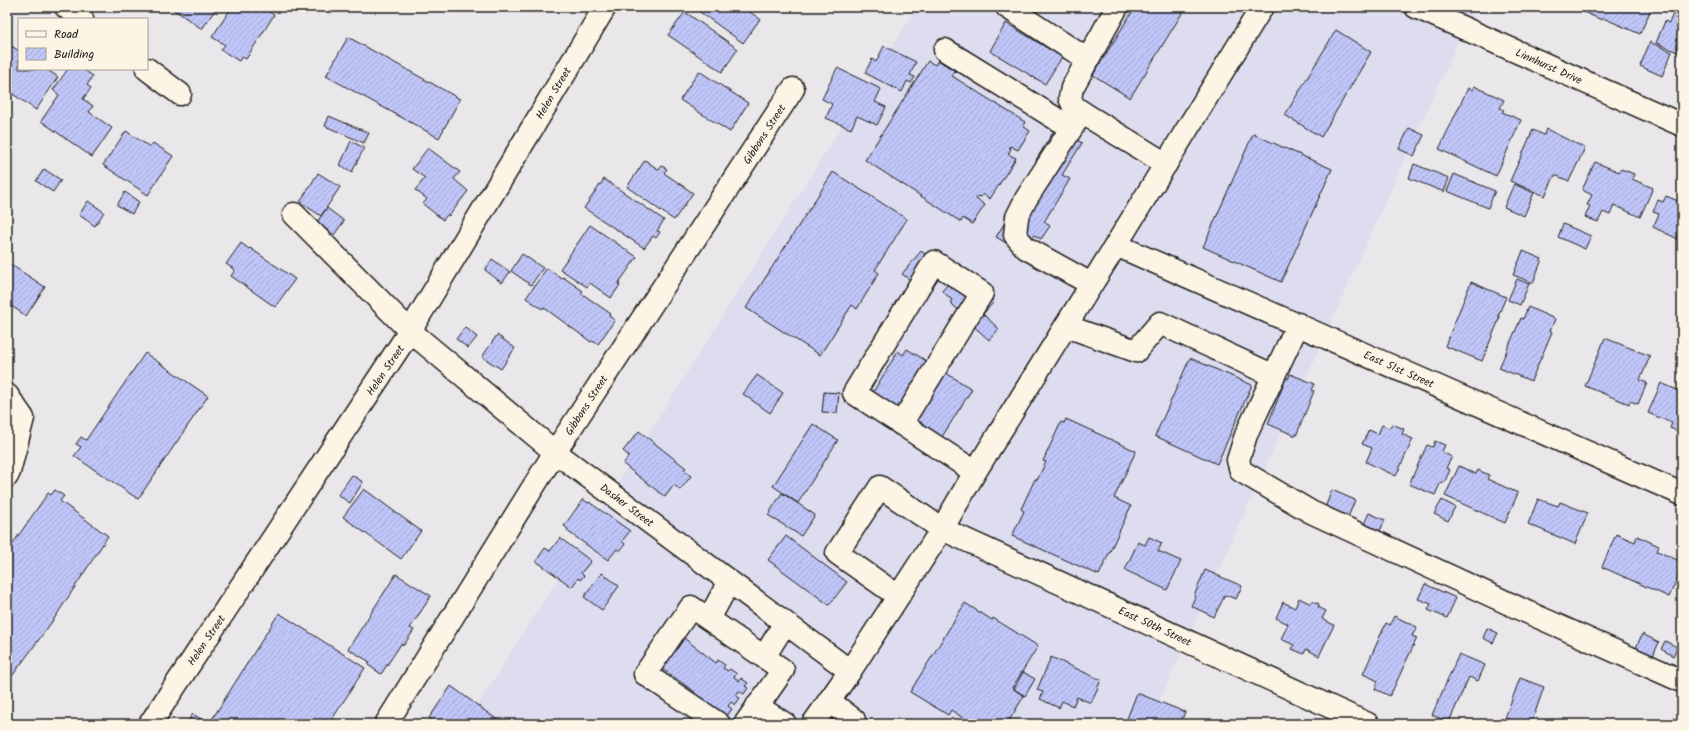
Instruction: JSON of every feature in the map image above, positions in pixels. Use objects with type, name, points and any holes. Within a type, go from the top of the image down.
[{"type":"street","points":[[66,7],[81,18]]},
{"type":"street","name":"Helen Street","points":[[150,724],[410,331],[605,7]]},
{"type":"street","points":[[1007,7],[1088,60]]},
{"type":"street","points":[[1092,284],[1026,248],[1015,235],[1017,217],[1026,199],[1077,120],[1070,98],[1072,88],[1117,7]]},
{"type":"street","points":[[813,724],[850,671],[942,529],[975,472],[1262,7]]},
{"type":"street","name":"Linnhurst Drive","points":[[1416,7],[1682,125]]},
{"type":"street","points":[[945,50],[1077,120],[1166,164]]},
{"type":"street","points":[[148,70],[180,94]]},
{"type":"street","name":"Gibbons Street","points":[[386,724],[555,452],[793,89]]},
{"type":"street","name":"Dasher Street","points":[[294,214],[410,331],[555,452],[850,671]]},
{"type":"street","name":"East 51st Street","points":[[1116,245],[1682,494]]},
{"type":"street","points":[[901,424],[982,293],[934,262],[854,393],[901,424],[975,472]]},
{"type":"street","points":[[1066,326],[1136,350],[1160,323],[1274,376]]},
{"type":"street","points":[[1298,324],[1246,435],[1238,460],[1240,471],[1311,512],[1527,612],[1682,681]]},
{"type":"street","points":[[7,395],[22,418],[7,476]]},
{"type":"street","name":"East 50th Street","points":[[898,596],[837,553],[880,487],[942,529],[1368,724]]},
{"type":"street","points":[[709,619],[729,582]]},
{"type":"street","points":[[719,724],[645,674],[691,607],[783,670],[745,724]]},
{"type":"street","points":[[764,657],[785,623]]},
{"type":"street","points":[[829,702],[854,720],[854,724]]},
{"type":"street","points":[[758,706],[785,724]]},
{"type":"shaded area","points":[[917,7],[1474,7],[1149,724],[466,724]]},
{"type":"building","points":[[170,7],[217,7],[202,29]]},
{"type":"building","points":[[232,7],[262,7],[274,15],[246,59],[242,57],[239,61],[221,50],[225,45],[212,37]]},
{"type":"building","points":[[693,7],[743,7],[760,19],[743,43]]},
{"type":"building","points":[[1135,7],[1186,7],[1130,98],[1093,75]]},
{"type":"building","points":[[1582,7],[1652,7],[1640,34],[1603,18],[1602,20],[1581,11]]},
{"type":"building","points":[[1676,7],[1682,7],[1682,54],[1656,43],[1665,21],[1669,23]]},
{"type":"building","points":[[685,12],[738,49],[722,72],[668,35]]},
{"type":"building","points":[[1006,23],[1062,57],[1045,84],[990,51]]},
{"type":"building","points":[[1336,30],[1371,52],[1321,137],[1285,115]]},
{"type":"building","points":[[348,37],[460,99],[439,138],[326,76]]},
{"type":"building","points":[[1650,42],[1672,52],[1662,76],[1640,66]]},
{"type":"building","points":[[10,45],[18,50],[18,70],[48,70],[58,77],[36,110],[7,90],[7,49]]},
{"type":"building","points":[[884,46],[916,62],[910,75],[915,77],[911,83],[907,81],[902,92],[865,73],[872,59],[876,62]]},
{"type":"building","points":[[938,60],[955,71],[952,76],[1025,122],[1023,126],[1030,131],[1018,150],[1010,146],[1009,147],[1011,149],[1008,154],[1016,158],[990,199],[983,194],[981,197],[978,196],[976,199],[985,205],[972,224],[963,218],[961,222],[865,160],[928,61],[935,65]]},
{"type":"building","points":[[837,68],[881,89],[875,102],[886,107],[877,125],[857,116],[851,129],[826,118],[832,104],[822,99]]},
{"type":"building","points":[[67,70],[84,70],[93,76],[87,85],[91,88],[83,99],[93,106],[89,112],[112,128],[92,157],[41,121],[59,95],[53,90]]},
{"type":"building","points":[[699,71],[748,103],[730,132],[680,100]]},
{"type":"building","points":[[1474,86],[1504,100],[1500,108],[1504,110],[1502,112],[1521,120],[1496,176],[1439,149],[1468,88],[1472,90]]},
{"type":"building","points":[[329,116],[369,133],[364,143],[325,126]]},
{"type":"building","points":[[1056,127],[1082,143],[1062,175],[1070,179],[1044,222],[1050,226],[1041,239],[1034,235],[1023,253],[996,237],[1041,163],[1036,160]]},
{"type":"building","points":[[1409,128],[1424,135],[1414,156],[1399,149]]},
{"type":"building","points":[[1546,129],[1585,148],[1569,181],[1555,175],[1545,196],[1510,181],[1533,130],[1544,135]]},
{"type":"building","points":[[126,131],[150,147],[153,143],[173,156],[148,195],[103,165]]},
{"type":"building","points":[[1253,134],[1332,169],[1281,282],[1203,247]]},
{"type":"building","points":[[351,141],[364,148],[352,172],[340,165]]},
{"type":"building","points":[[428,148],[460,172],[454,179],[468,191],[449,216],[448,214],[443,220],[423,204],[427,199],[415,190],[425,178],[412,169]]},
{"type":"building","points":[[645,160],[659,170],[662,166],[667,169],[664,173],[693,193],[674,220],[627,187]]},
{"type":"building","points":[[1595,162],[1619,172],[1621,169],[1634,174],[1632,179],[1653,188],[1640,217],[1614,205],[1610,215],[1603,212],[1598,222],[1585,217],[1590,206],[1587,205],[1592,195],[1582,190]]},
{"type":"building","points":[[1414,164],[1449,178],[1444,192],[1409,178]]},
{"type":"building","points":[[44,169],[61,180],[53,192],[36,181]]},
{"type":"building","points":[[833,172],[907,219],[875,270],[879,273],[857,309],[852,305],[820,355],[746,308]]},
{"type":"building","points":[[318,173],[340,187],[321,216],[300,202]]},
{"type":"building","points":[[1454,174],[1495,191],[1488,208],[1447,191]]},
{"type":"building","points":[[604,179],[664,220],[657,231],[660,232],[656,238],[653,236],[644,248],[584,208]]},
{"type":"building","points":[[1514,184],[1534,193],[1524,216],[1504,207]]},
{"type":"building","points":[[125,192],[139,202],[132,214],[117,205]]},
{"type":"building","points":[[1682,195],[1682,241],[1653,227],[1659,214],[1653,212],[1658,200],[1663,202],[1666,196],[1678,201]]},
{"type":"building","points":[[88,201],[104,212],[95,226],[79,215]]},
{"type":"building","points":[[327,208],[344,221],[334,235],[317,222]]},
{"type":"building","points":[[1563,224],[1591,236],[1585,249],[1558,237]]},
{"type":"building","points":[[590,225],[637,257],[618,284],[620,285],[611,298],[590,283],[587,287],[560,269]]},
{"type":"building","points":[[241,243],[295,279],[275,307],[231,276],[235,270],[226,264]]},
{"type":"building","points":[[921,251],[935,262],[917,285],[902,274]]},
{"type":"building","points":[[1523,251],[1542,259],[1533,283],[1513,275]]},
{"type":"building","points":[[522,254],[543,268],[531,285],[511,271]]},
{"type":"building","points":[[492,259],[510,272],[502,283],[485,270]]},
{"type":"building","points":[[7,262],[45,287],[26,316],[7,303]]},
{"type":"building","points":[[547,268],[583,291],[581,293],[611,314],[609,316],[615,320],[598,344],[592,341],[591,342],[543,307],[542,309],[526,298]]},
{"type":"building","points":[[960,270],[994,302],[983,314],[999,329],[989,340],[959,313],[960,312],[950,302],[952,300],[942,291]]},
{"type":"building","points":[[1517,279],[1529,284],[1520,305],[1508,300]]},
{"type":"building","points":[[1471,282],[1506,297],[1498,316],[1500,317],[1482,361],[1445,346]]},
{"type":"building","points":[[1528,307],[1555,319],[1550,331],[1552,332],[1531,381],[1499,368],[1521,318],[1523,319]]},
{"type":"building","points":[[465,327],[477,337],[468,348],[456,339]]},
{"type":"building","points":[[497,335],[515,348],[501,369],[482,357]]},
{"type":"building","points":[[1605,338],[1650,356],[1640,380],[1647,383],[1638,404],[1630,401],[1629,404],[1585,386]]},
{"type":"building","points":[[907,349],[972,389],[940,440],[870,397],[898,351],[903,355]]},
{"type":"building","points":[[145,353],[208,396],[138,499],[74,456],[81,447],[76,444],[81,437],[86,440]]},
{"type":"building","points":[[1190,358],[1252,385],[1217,464],[1155,436]]},
{"type":"building","points":[[1290,374],[1315,384],[1312,390],[1314,391],[1296,436],[1268,424],[1286,378],[1288,379]]},
{"type":"building","points":[[757,375],[783,393],[770,413],[743,394]]},
{"type":"building","points":[[1661,383],[1682,392],[1682,433],[1670,428],[1672,423],[1648,413]]},
{"type":"building","points":[[824,392],[839,393],[837,413],[822,412]]},
{"type":"building","points":[[1066,419],[1136,451],[1114,498],[1131,506],[1099,575],[1012,536],[1024,511],[1021,509],[1035,479],[1037,480],[1046,462],[1043,461],[1061,422],[1064,423]]},
{"type":"building","points":[[813,424],[838,440],[798,503],[773,486]]},
{"type":"building","points":[[1392,424],[1404,429],[1402,434],[1413,439],[1396,476],[1366,462],[1372,448],[1362,444],[1369,430],[1378,434],[1382,425],[1389,428]]},
{"type":"building","points":[[639,431],[686,468],[684,470],[691,476],[680,490],[674,485],[665,497],[623,464],[629,456],[623,451]]},
{"type":"building","points":[[1435,441],[1445,445],[1442,452],[1452,457],[1446,468],[1450,470],[1444,483],[1441,482],[1435,495],[1409,484],[1427,445],[1433,447]]},
{"type":"building","points":[[1459,466],[1476,474],[1478,470],[1489,475],[1487,479],[1518,493],[1505,523],[1445,496]]},
{"type":"building","points":[[352,475],[363,482],[350,503],[338,495]]},
{"type":"building","points":[[364,489],[421,531],[401,559],[343,517]]},
{"type":"building","points":[[55,490],[64,496],[60,501],[108,536],[54,619],[7,683],[7,552],[48,493],[51,495]]},
{"type":"building","points":[[1332,490],[1355,500],[1347,520],[1324,510]]},
{"type":"building","points":[[782,493],[815,515],[801,536],[768,515]]},
{"type":"building","points":[[583,499],[630,531],[622,541],[625,544],[620,551],[617,549],[608,560],[567,531],[568,529],[564,526]]},
{"type":"building","points":[[1538,499],[1558,506],[1560,502],[1588,513],[1575,544],[1528,524]]},
{"type":"building","points":[[1442,500],[1455,507],[1448,521],[1434,514]]},
{"type":"building","points":[[1369,513],[1385,520],[1378,535],[1362,528]]},
{"type":"building","points":[[1616,534],[1635,542],[1637,536],[1659,546],[1657,551],[1682,562],[1682,568],[1669,597],[1602,567]]},
{"type":"building","points":[[786,536],[847,582],[829,605],[768,560]]},
{"type":"building","points":[[1149,537],[1162,543],[1158,551],[1181,561],[1167,590],[1125,570],[1138,542],[1145,545]]},
{"type":"building","points":[[560,538],[591,561],[581,573],[584,576],[580,580],[578,578],[572,587],[536,561],[545,548],[550,551]]},
{"type":"building","points":[[1205,570],[1242,586],[1236,599],[1225,595],[1214,617],[1191,606]]},
{"type":"building","points":[[602,573],[619,586],[602,610],[584,597]]},
{"type":"building","points":[[396,574],[431,596],[410,628],[414,630],[404,645],[401,644],[381,674],[368,665],[370,662],[348,649]]},
{"type":"building","points":[[1425,584],[1456,598],[1447,618],[1428,610],[1431,604],[1418,599]]},
{"type":"building","points":[[1299,598],[1311,604],[1312,601],[1319,604],[1318,607],[1326,611],[1322,619],[1334,625],[1319,656],[1306,649],[1304,654],[1292,649],[1294,645],[1281,639],[1288,624],[1276,618],[1283,602],[1295,608]]},
{"type":"building","points":[[965,603],[992,620],[993,618],[1038,646],[1012,688],[1024,696],[1007,724],[972,724],[951,710],[948,715],[910,692]]},
{"type":"building","points":[[279,613],[365,668],[329,724],[209,724]]},
{"type":"building","points":[[1394,616],[1417,627],[1412,636],[1417,638],[1390,696],[1375,689],[1378,681],[1363,674],[1386,623],[1390,625]]},
{"type":"building","points":[[1487,628],[1498,633],[1493,643],[1483,638]]},
{"type":"building","points":[[1642,634],[1659,642],[1653,656],[1636,648]]},
{"type":"building","points":[[684,638],[716,663],[718,660],[725,665],[723,668],[728,671],[730,669],[737,674],[734,677],[739,681],[741,678],[748,683],[745,686],[748,688],[744,694],[739,691],[736,696],[740,698],[735,705],[731,702],[728,706],[732,709],[727,716],[722,713],[714,713],[717,709],[712,705],[710,708],[702,703],[705,699],[701,697],[699,700],[693,695],[695,692],[662,669]]},
{"type":"building","points":[[1665,641],[1677,647],[1673,656],[1661,649]]},
{"type":"building","points":[[1459,654],[1485,665],[1478,681],[1469,677],[1449,722],[1432,715]]},
{"type":"building","points":[[1051,657],[1101,680],[1091,703],[1077,697],[1073,706],[1062,701],[1059,708],[1040,699],[1043,692],[1037,690]]},
{"type":"building","points":[[1023,672],[1035,679],[1025,696],[1014,689]]},
{"type":"building","points":[[1520,678],[1544,687],[1531,724],[1521,724],[1505,718]]},
{"type":"building","points":[[451,686],[503,724],[437,724],[429,718]]},
{"type":"building","points":[[1137,693],[1185,712],[1180,724],[1125,724]]},
{"type":"building","points":[[193,714],[209,724],[186,724]]},
{"type":"building","points":[[1672,718],[1682,722],[1682,724],[1669,724]]}]
